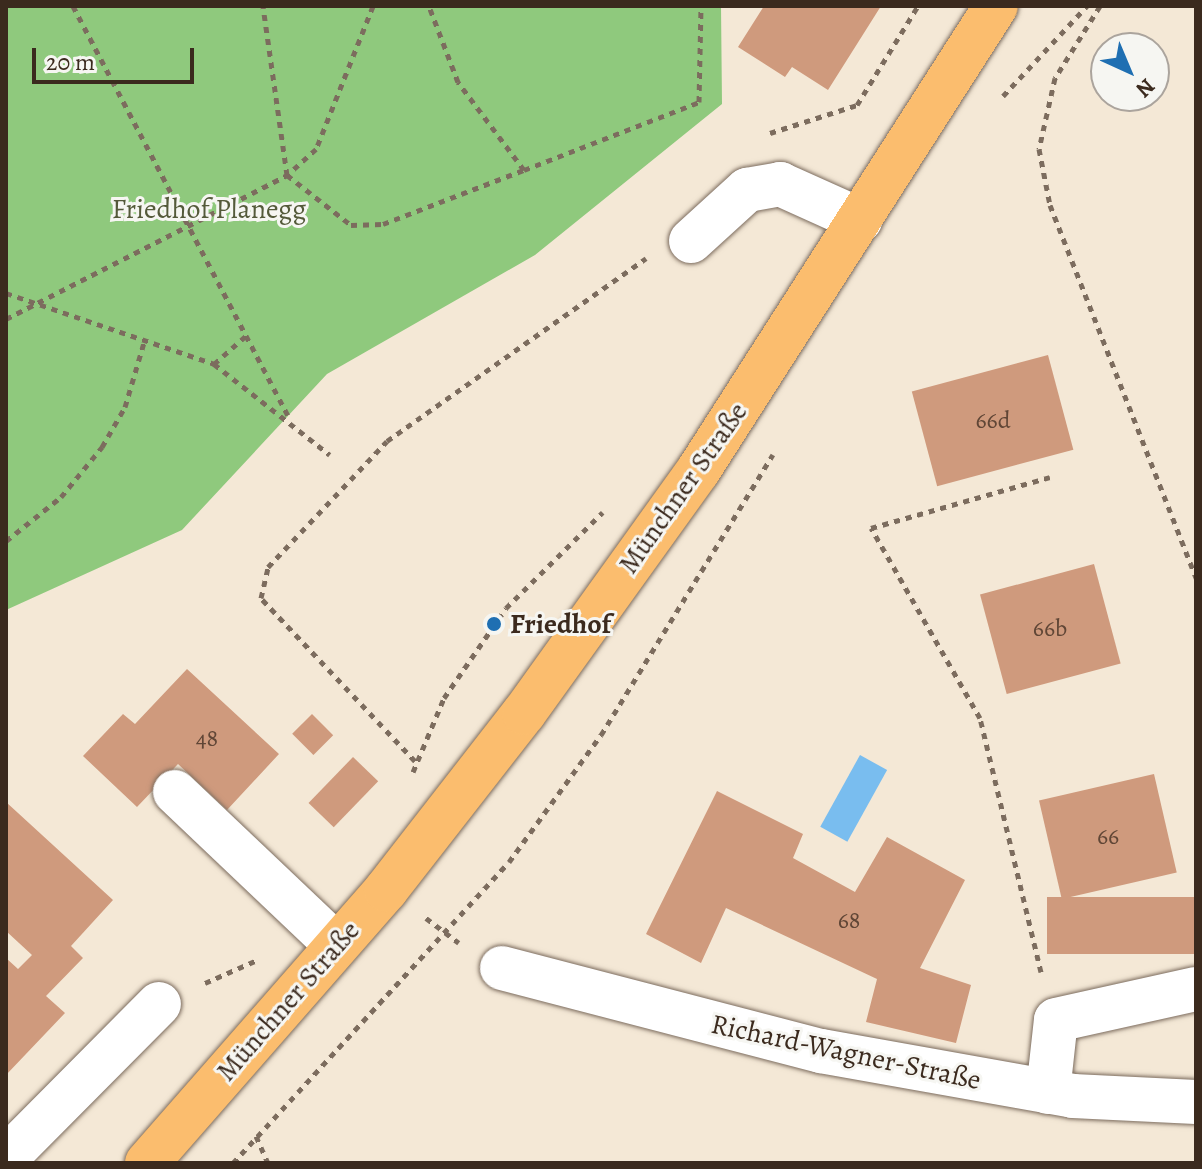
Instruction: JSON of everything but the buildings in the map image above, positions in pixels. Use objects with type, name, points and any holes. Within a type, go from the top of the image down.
[{"type":"main road","name":"Münchner Straße","points":[[147,1163],[336,945],[524,713],[698,471],[996,6]]},
{"type":"street","points":[[691,241],[747,190],[780,184],[860,220]]},
{"type":"street","points":[[175,792],[336,945]]},
{"type":"street","name":"Richard-Wagner-Straße","points":[[502,968],[821,1051],[1048,1092],[1196,1102]]},
{"type":"street","points":[[1048,1092],[1056,1020],[1196,989]]},
{"type":"street","points":[[6,1158],[159,1004]]},
{"type":"path","points":[[73,6],[193,225],[288,415]]},
{"type":"path","points":[[263,6],[287,175],[351,225],[383,224],[699,102],[701,6]]},
{"type":"path","points":[[6,319],[287,175],[316,149],[373,6]]},
{"type":"path","points":[[429,6],[458,82],[524,170]]},
{"type":"path","points":[[780,184],[772,132],[857,105],[918,6]]},
{"type":"path","points":[[998,102],[1087,6]]},
{"type":"path","points":[[1100,6],[1055,78],[1039,149],[1050,205],[1196,576]]},
{"type":"path","points":[[607,508],[506,608],[444,698],[415,761],[261,598],[268,567],[387,441],[634,272]]},
{"type":"path","points":[[6,293],[214,364],[288,415],[330,455]]},
{"type":"path","points":[[214,364],[249,333]]},
{"type":"path","points":[[6,541],[61,497],[102,447],[125,407],[145,339]]},
{"type":"path","points":[[233,1163],[509,862],[601,735],[783,439]]},
{"type":"path","points":[[1050,477],[871,528],[980,718],[1029,937],[1056,1020]]},
{"type":"path","points":[[256,1136],[268,1163]]},
{"type":"green space","name":"Friedhof Planegg","points":[[6,6],[721,6],[722,104],[535,255],[327,374],[182,530],[6,610]]},
{"type":"water","points":[[860,755],[887,770],[847,842],[820,827]]},
{"type":"place","name":"Friedhof","points":[[494,624]]}]
